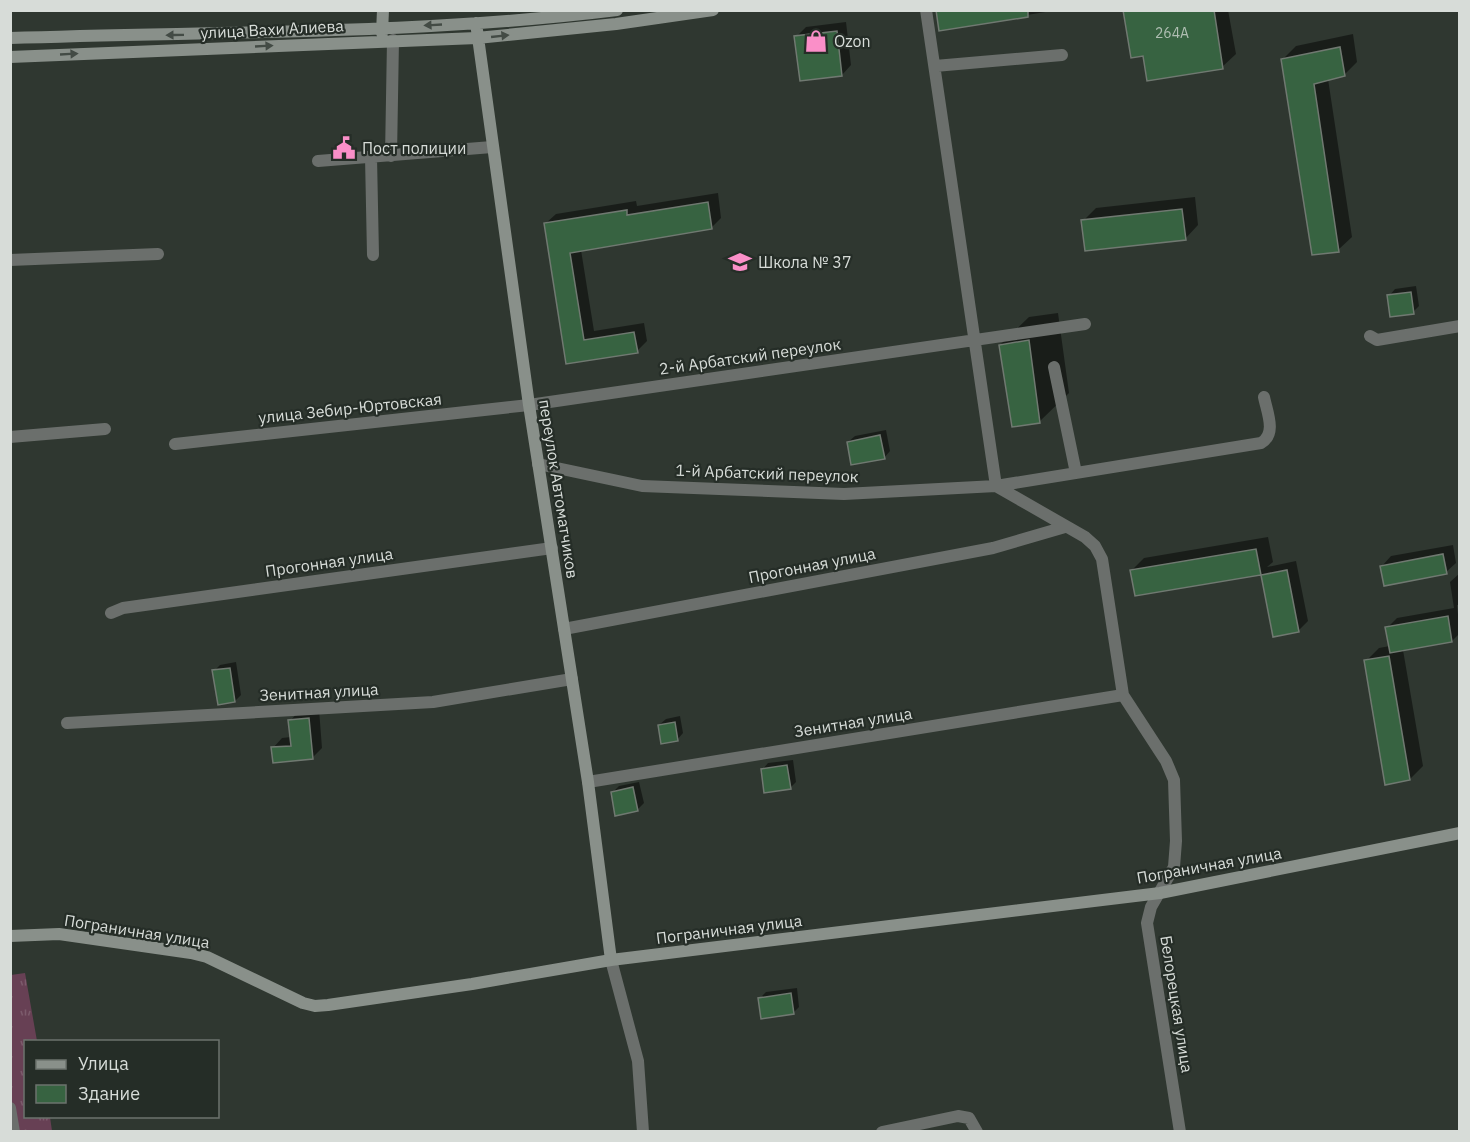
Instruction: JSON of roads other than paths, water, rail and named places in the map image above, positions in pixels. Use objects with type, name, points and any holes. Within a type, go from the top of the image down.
[{"type":"street","points":[[383,10],[382,28],[387,41],[391,156]]},
{"type":"street","name":"улица Вахи Алиева","points":[[10,38],[382,28],[476,23],[617,10]]},
{"type":"street","name":"улица Вахи Алиева","points":[[10,57],[477,38],[616,24],[713,10]]},
{"type":"street","points":[[926,10],[996,486],[1065,527]]},
{"type":"street","name":"переулок Автоматчиков","points":[[476,23],[529,405],[588,782],[612,960]]},
{"type":"street","points":[[935,66],[1062,55]]},
{"type":"street","points":[[318,161],[492,147]]},
{"type":"street","points":[[371,157],[373,255]]},
{"type":"street","points":[[10,260],[158,254]]},
{"type":"street","name":"2-й Арбатский переулок","points":[[529,405],[1085,324]]},
{"type":"street","points":[[1370,336],[1377,340],[1460,326]]},
{"type":"street","points":[[1054,367],[1076,473]]},
{"type":"street","name":"1-й Арбатский переулок","points":[[538,464],[654,486],[844,494],[996,486],[1261,443],[1268,440],[1270,433],[1264,397]]},
{"type":"street","name":"улица Зебир-Юртовская","points":[[175,444],[529,405]]},
{"type":"street","points":[[10,437],[105,429]]},
{"type":"street","name":"Прогонная улица","points":[[564,629],[993,548],[1065,527]]},
{"type":"street","name":"Белорецкая улица","points":[[1065,527],[1085,537],[1095,546],[1102,558],[1123,695],[1166,761],[1174,780],[1176,841],[1174,867],[1151,907],[1147,923],[1180,1131]]},
{"type":"street","name":"Прогонная улица","points":[[111,613],[123,608],[552,548]]},
{"type":"street","name":"Зенитная улица","points":[[67,723],[433,702],[572,679]]},
{"type":"street","name":"Зенитная улица","points":[[588,782],[1123,695]]},
{"type":"street","name":"Пограничная улица","points":[[10,936],[59,934],[207,957],[315,1006],[472,984],[612,960],[1160,893],[1460,833]]},
{"type":"street","points":[[612,960],[638,1061],[643,1131]]},
{"type":"street","points":[[10,1108],[14,1131]]},
{"type":"street","points":[[882,1131],[958,1116],[969,1118],[977,1131]]},
{"type":"place","name":"Ozon","points":[[816,41]]},
{"type":"place","name":"Пост полиции","points":[[344,148]]},
{"type":"place","name":"Школа № 37","points":[[740,262]]}]
